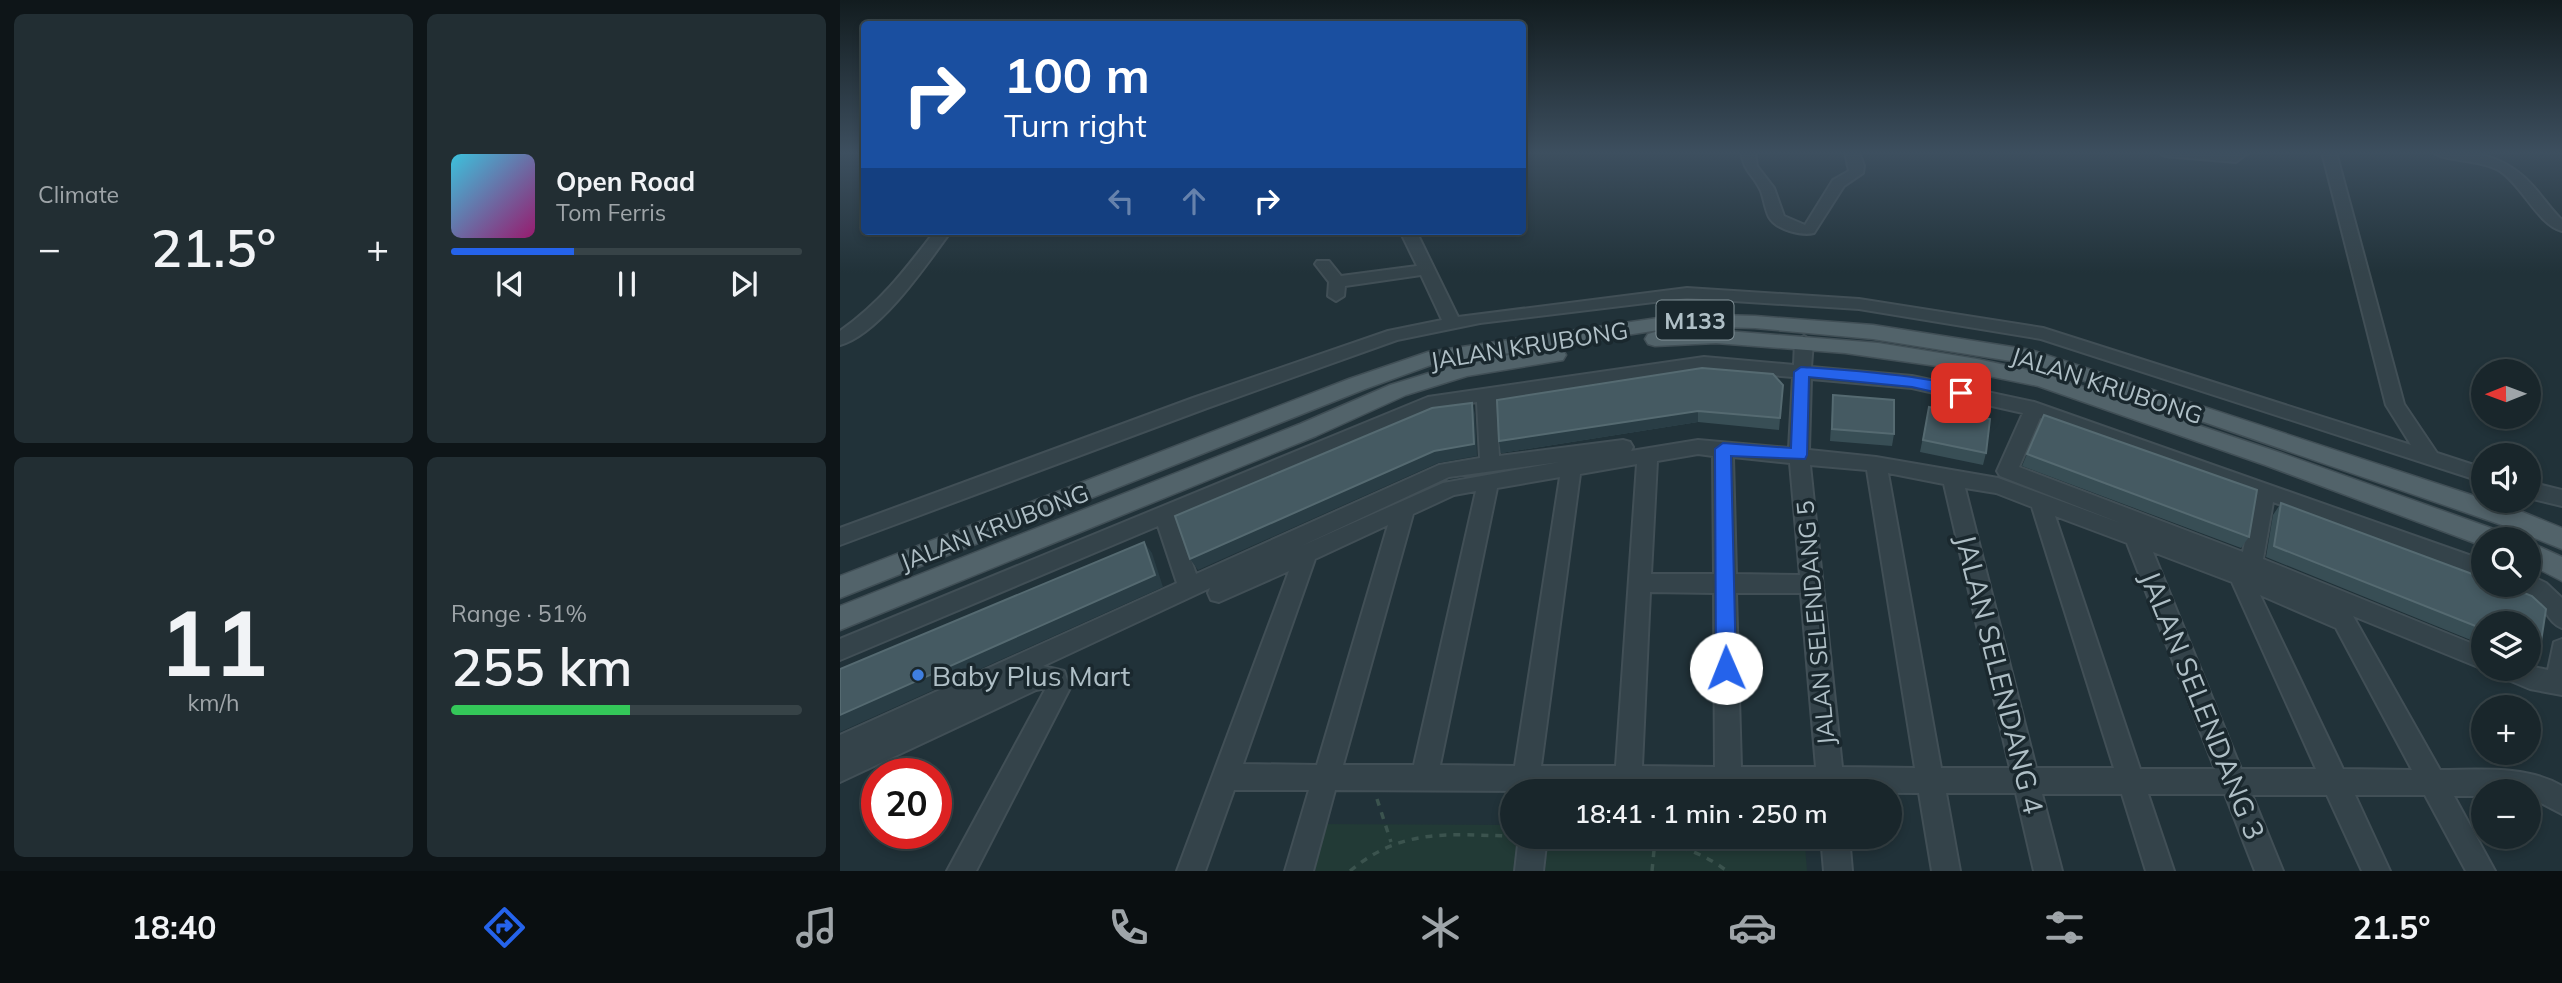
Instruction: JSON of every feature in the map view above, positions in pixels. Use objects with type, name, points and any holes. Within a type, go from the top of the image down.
[{"type":"main road","name":"JALAN KRUBONG","points":[[840,618],[1304,419],[1428,359],[1685,320],[1755,322],[1873,332],[2020,355],[2063,366],[2511,518],[2562,539]]},
{"type":"main road","name":"JALAN KRUBONG","points":[[840,587],[1304,419],[1465,369],[1694,335],[1889,351],[2042,380],[2273,459],[2471,531]]},
{"type":"main road","points":[[1304,419],[1239,452],[1045,529],[1029,530],[1032,523],[1047,516],[1304,419]]},
{"type":"main road","points":[[2511,518],[2562,526]]},
{"type":"main road","points":[[2541,557],[2562,567]]},
{"type":"street","points":[[1769,193],[1777,218],[1790,226],[1809,230],[1833,193]]},
{"type":"street","points":[[2339,193],[2358,275],[2395,405],[2430,458]]},
{"type":"street","points":[[2530,193],[2555,222],[2562,226]]},
{"type":"street","points":[[840,339],[875,314],[896,293],[940,235]]},
{"type":"street","points":[[1410,235],[1451,323]]},
{"type":"street","points":[[1323,264],[1337,289],[1426,269]]},
{"type":"street","points":[[840,537],[1394,335],[1451,323],[1687,293],[1905,309],[2043,334],[2471,471]]},
{"type":"street","name":"JALAN SELENDANG 5","points":[[1804,342],[1799,449],[1830,779]]},
{"type":"street","points":[[840,650],[1428,403],[1704,363],[1912,382],[2035,409],[2471,565]]},
{"type":"street","points":[[1424,778],[1489,473],[1486,395]]},
{"type":"street","points":[[2035,409],[2007,471],[2245,570],[2471,655]]},
{"type":"street","points":[[1219,593],[1489,473],[1698,438],[1799,449],[1998,486],[2136,538],[2245,570],[2344,621],[2482,871]]},
{"type":"street","points":[[840,748],[1446,470],[1489,473],[1571,468],[1698,447],[1799,449]]},
{"type":"street","points":[[1723,449],[1728,779]]},
{"type":"street","points":[[1628,779],[1647,457]]},
{"type":"street","points":[[1876,464],[1946,871]]},
{"type":"street","points":[[1536,779],[1571,468]]},
{"type":"street","name":"JALAN SELENDANG 4","points":[[1953,478],[2048,871]]},
{"type":"street","points":[[2265,491],[2245,570],[2334,782],[2376,871]]},
{"type":"street","points":[[2541,493],[2562,498]]},
{"type":"street","points":[[2040,501],[2160,871]]},
{"type":"street","points":[[1298,871],[1403,511]]},
{"type":"street","points":[[1164,514],[1190,588]]},
{"type":"street","name":"JALAN SELENDANG 3","points":[[2136,538],[2269,871]]},
{"type":"street","points":[[1191,871],[1306,554]]},
{"type":"street","points":[[1639,583],[1811,584]]},
{"type":"street","points":[[2541,592],[2555,603],[2562,618]]},
{"type":"street","points":[[2541,680],[2560,683],[2562,649]]},
{"type":"street","points":[[840,769],[1032,680],[1043,677],[1055,679],[1058,688],[1054,697],[961,871]]},
{"type":"street","points":[[1226,777],[1424,778],[1500,781]]},
{"type":"street","points":[[1902,781],[2526,785],[2544,790],[2562,801]]},
{"type":"street","points":[[1529,871],[1532,849]]},
{"type":"street","points":[[1836,849],[1838,871]]},
{"type":"path","points":[[1370,778],[1391,842]]},
{"type":"path","points":[[1350,871],[1391,842],[1426,836],[1500,836]]},
{"type":"path","points":[[1653,871],[1654,849]]},
{"type":"path","points":[[1689,849],[1707,856],[1727,871]]},
{"type":"green space","points":[[1317,824],[1500,825],[1500,849],[1805,849],[1807,871],[1304,871]]},
{"type":"building","points":[[1702,368],[1773,374],[1783,385],[1780,418],[1698,411],[1499,441],[1497,400]]},
{"type":"building","points":[[1833,395],[1894,400],[1894,434],[1832,429]]},
{"type":"building","points":[[1472,403],[1474,444],[1434,451],[1190,559],[1175,516],[1432,408]]},
{"type":"building","points":[[1929,407],[1990,419],[1986,453],[1923,440]]},
{"type":"building","points":[[2044,415],[2257,490],[2249,537],[2027,454]]},
{"type":"building","points":[[2281,503],[2471,574],[2471,597],[2533,597],[2546,609],[2541,642],[2541,611],[2471,611],[2471,624],[2274,546]]},
{"type":"building","points":[[1144,542],[1155,575],[840,715],[840,669]]},
{"type":"place","name":"Baby Plus Mart","points":[[918,675]]},
{"type":"route","points":[[1726,668],[1723,449],[1799,455],[1801,372],[1912,382],[1961,393]]}]
